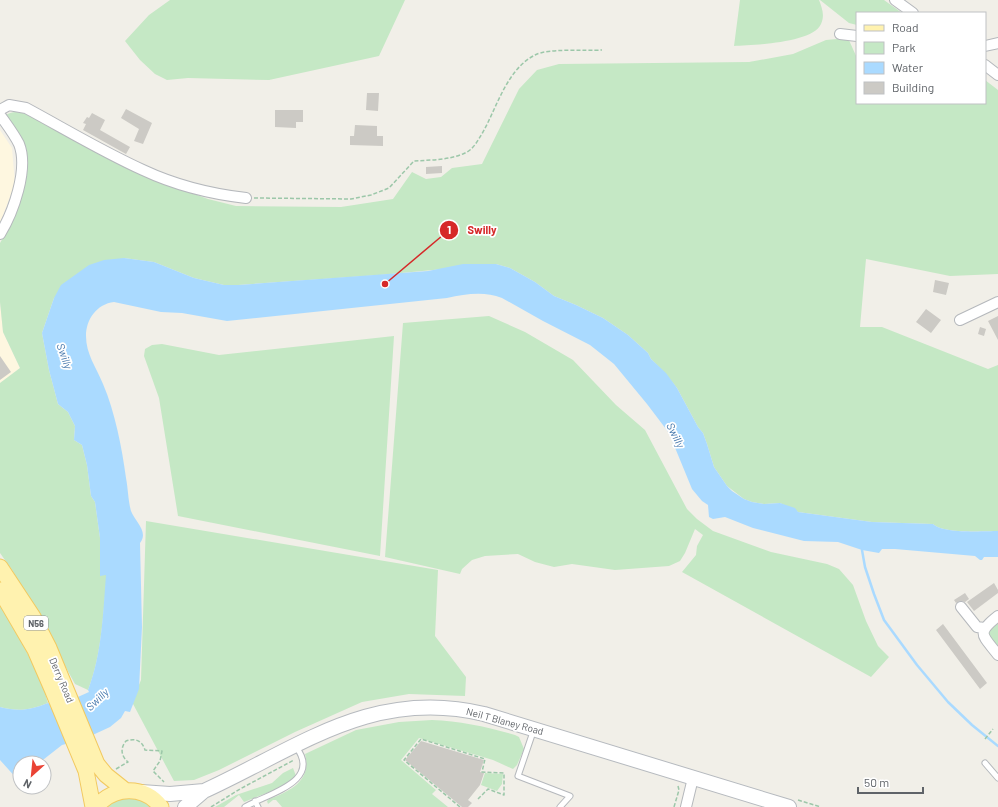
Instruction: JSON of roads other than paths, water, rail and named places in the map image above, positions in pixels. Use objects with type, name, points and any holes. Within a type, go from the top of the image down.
[{"type":"main road","name":"Derry Road","points":[[0,567],[32,617],[49,648],[58,686],[83,746],[93,807]]},
{"type":"main road","name":"Derry Road","points":[[0,590],[58,686]]},
{"type":"main road","name":"Neil T Blaney Road","points":[[141,792],[170,794],[204,791],[296,753],[336,726],[354,719],[408,707],[440,706],[470,710],[534,728],[694,778],[791,803]]},
{"type":"main road","name":"Derry Road","points":[[83,746],[93,756],[102,772],[126,790]]},
{"type":"main road","name":"N56","points":[[96,807],[106,797],[126,790],[141,792],[153,799],[161,807]]},
{"type":"main road","name":"Neil T Blaney Road","points":[[185,807],[204,791]]},
{"type":"street","points":[[895,0],[912,12]]},
{"type":"street","points":[[840,34],[856,36]]},
{"type":"street","points":[[986,46],[998,43]]},
{"type":"street","points":[[986,66],[998,75]]},
{"type":"street","points":[[0,110],[9,105],[26,108],[144,171],[198,189],[223,195],[246,198]]},
{"type":"street","points":[[0,115],[13,133],[19,146],[22,160],[20,181],[13,205],[0,233]]},
{"type":"street","points":[[960,320],[998,302]]},
{"type":"street","points":[[961,607],[977,627],[984,628]]},
{"type":"street","points":[[998,616],[984,628],[984,636],[998,655]]},
{"type":"street","points":[[686,807],[694,778]]},
{"type":"lane","points":[[534,728],[518,776],[570,796],[560,807]]},
{"type":"lane","points":[[245,807],[255,801],[282,790],[294,782],[298,777],[303,763],[300,752],[296,753]]},
{"type":"lane","points":[[985,763],[998,778]]},
{"type":"lane","points":[[255,801],[258,807]]},
{"type":"water","points":[[124,258],[154,262],[194,278],[224,285],[428,271],[463,264],[496,264],[510,268],[535,282],[554,296],[603,318],[628,335],[648,353],[651,359],[666,373],[677,388],[698,427],[703,433],[714,467],[727,486],[744,499],[764,504],[780,503],[795,508],[798,512],[872,522],[933,524],[938,527],[954,531],[998,531],[998,557],[984,557],[980,560],[975,556],[895,549],[882,549],[879,553],[862,550],[838,542],[804,541],[753,528],[725,517],[713,519],[709,517],[708,505],[702,501],[692,489],[669,433],[614,364],[590,345],[502,298],[488,294],[468,294],[447,298],[227,321],[182,313],[161,312],[114,302],[108,303],[98,309],[90,318],[86,343],[111,406],[120,442],[131,511],[143,534],[140,543],[142,627],[139,689],[130,712],[125,711],[121,718],[110,727],[84,739],[62,745],[49,755],[12,755],[12,773],[0,760],[0,707],[24,710],[48,703],[50,704],[51,709],[89,692],[88,690],[93,676],[99,648],[103,619],[106,575],[100,576],[100,538],[95,502],[91,496],[87,465],[82,445],[74,440],[75,426],[68,412],[58,404],[49,370],[42,333],[54,298],[61,285],[89,265],[104,260]]},
{"type":"waterway","points":[[862,550],[865,567],[884,620],[917,665],[948,702],[972,725],[998,746]]},
{"type":"place","name":"Swilly","points":[[385,284]]}]
